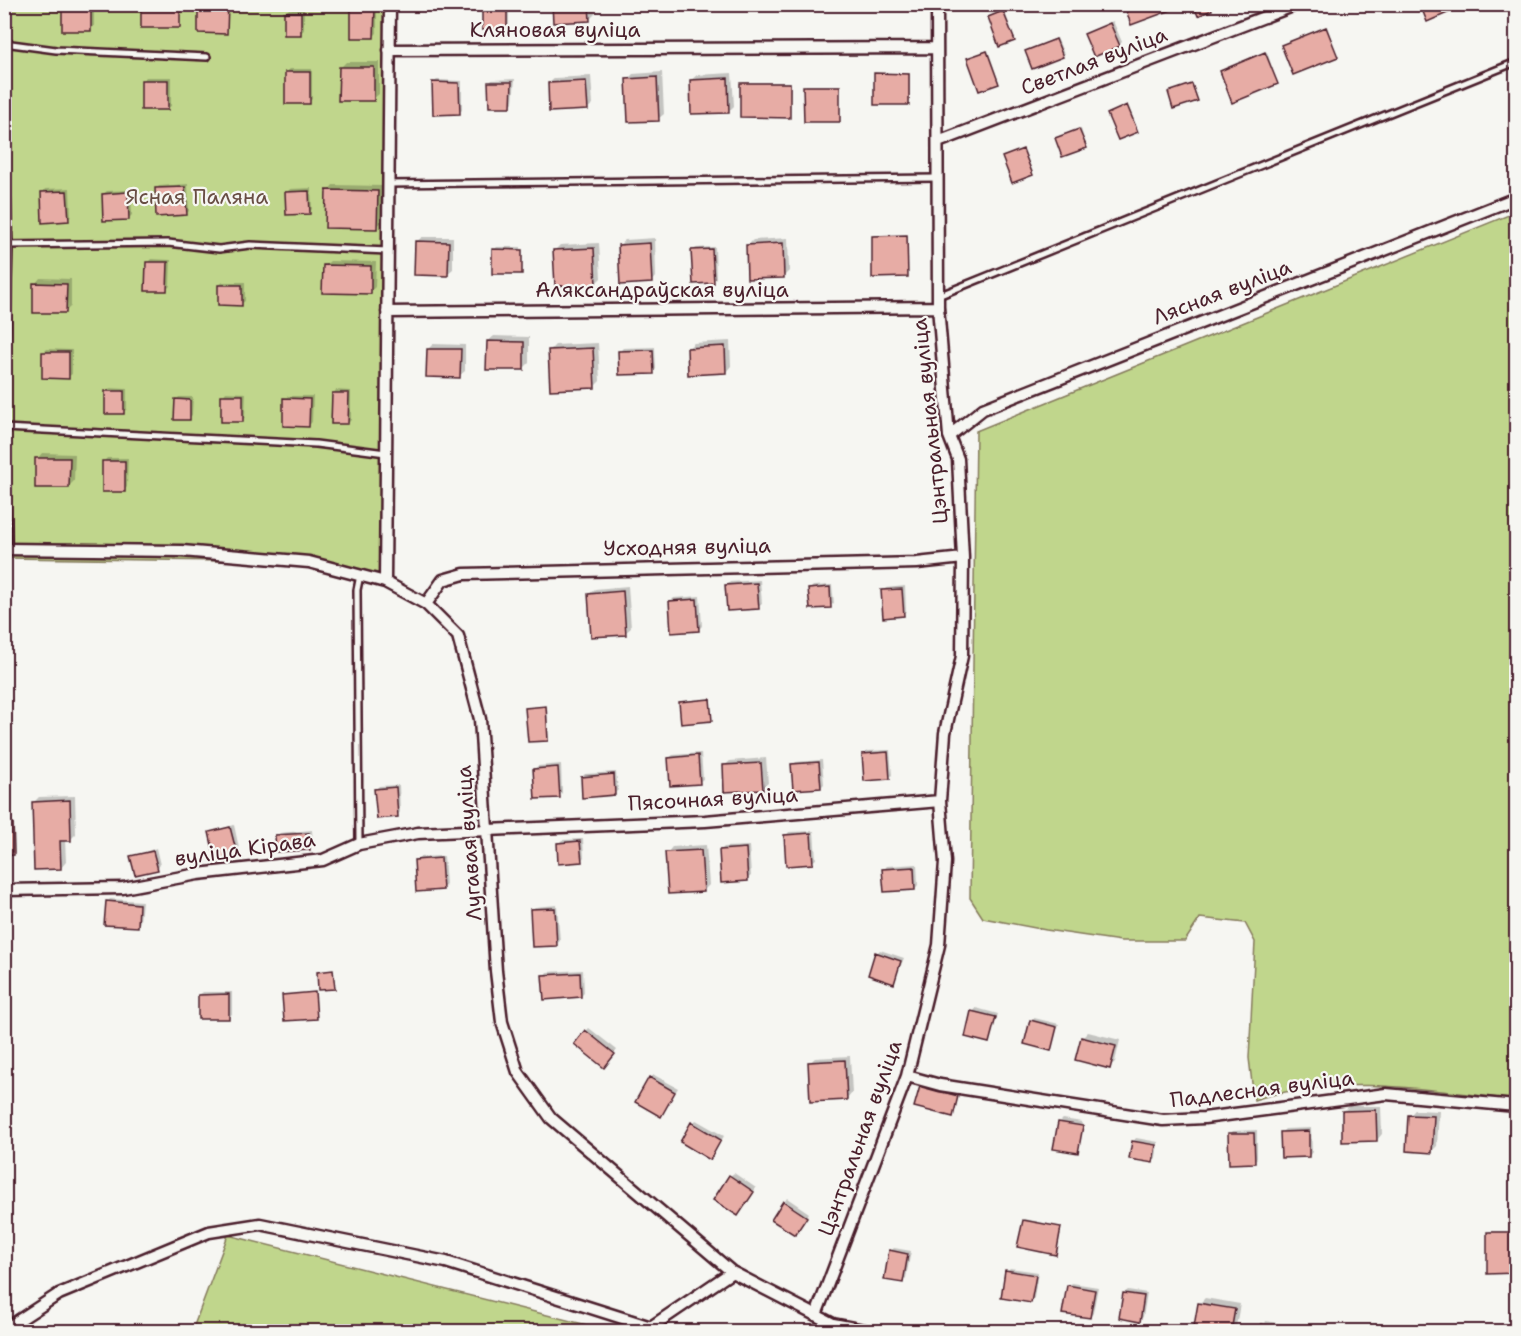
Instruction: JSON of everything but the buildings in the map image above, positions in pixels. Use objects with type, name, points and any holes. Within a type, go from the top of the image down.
[{"type":"street","points":[[385,582],[390,4]]},
{"type":"street","name":"Цэнтральная вуліца","points":[[816,1315],[907,1076],[939,945],[945,862],[940,801],[945,733],[962,656],[963,558],[958,459],[950,436],[938,302],[938,4]]},
{"type":"street","name":"Светлая вуліца","points":[[938,142],[1298,4]]},
{"type":"street","name":"Кляновая вуліца","points":[[389,50],[938,48]]},
{"type":"street","name":"Лясная вуліца","points":[[950,436],[983,409],[1516,198]]},
{"type":"street","name":"Аляксандраўская вуліца","points":[[387,312],[938,302]]},
{"type":"street","name":"Лугавая вуліца","points":[[6,549],[182,551],[309,562],[385,582],[426,604],[458,636],[480,719],[501,1012],[518,1072],[551,1118],[732,1272],[833,1324],[875,1332]]},
{"type":"street","name":"Усходняя вуліца","points":[[426,604],[443,580],[464,574],[917,563],[963,558]]},
{"type":"street","name":"Пясочная вуліца","points":[[488,831],[705,821],[940,801]]},
{"type":"street","name":"вуліца Кірава","points":[[4,890],[123,888],[198,874],[323,860],[359,844],[418,833],[488,831]]},
{"type":"street","name":"Падлесная вуліца","points":[[907,1076],[940,1085],[1163,1120],[1204,1118],[1386,1094],[1516,1106]]},
{"type":"street","points":[[4,1330],[70,1290],[209,1232],[260,1224],[446,1262],[651,1327],[732,1272]]},
{"type":"lane","points":[[4,43],[56,50],[207,57]]},
{"type":"lane","points":[[938,302],[1516,62]]},
{"type":"lane","points":[[4,124],[7,245],[4,416]]},
{"type":"lane","points":[[388,184],[938,178]]},
{"type":"lane","points":[[7,245],[168,243],[219,249],[250,246],[388,251]]},
{"type":"lane","points":[[4,428],[316,444],[386,453]]},
{"type":"lane","points":[[4,438],[6,549]]},
{"type":"lane","points":[[359,844],[357,590],[360,575]]},
{"type":"green space","name":"Ясная Паляна","points":[[5,5],[390,5],[385,582],[309,562],[5,558]]},
{"type":"green space","points":[[1516,212],[1516,1100],[1418,1088],[1351,1085],[1318,1087],[1254,1100],[1249,1058],[1255,942],[1245,923],[1200,918],[1185,941],[1121,941],[983,918],[970,898],[976,431]]},
{"type":"green space","points":[[228,1235],[611,1331],[192,1331]]}]
